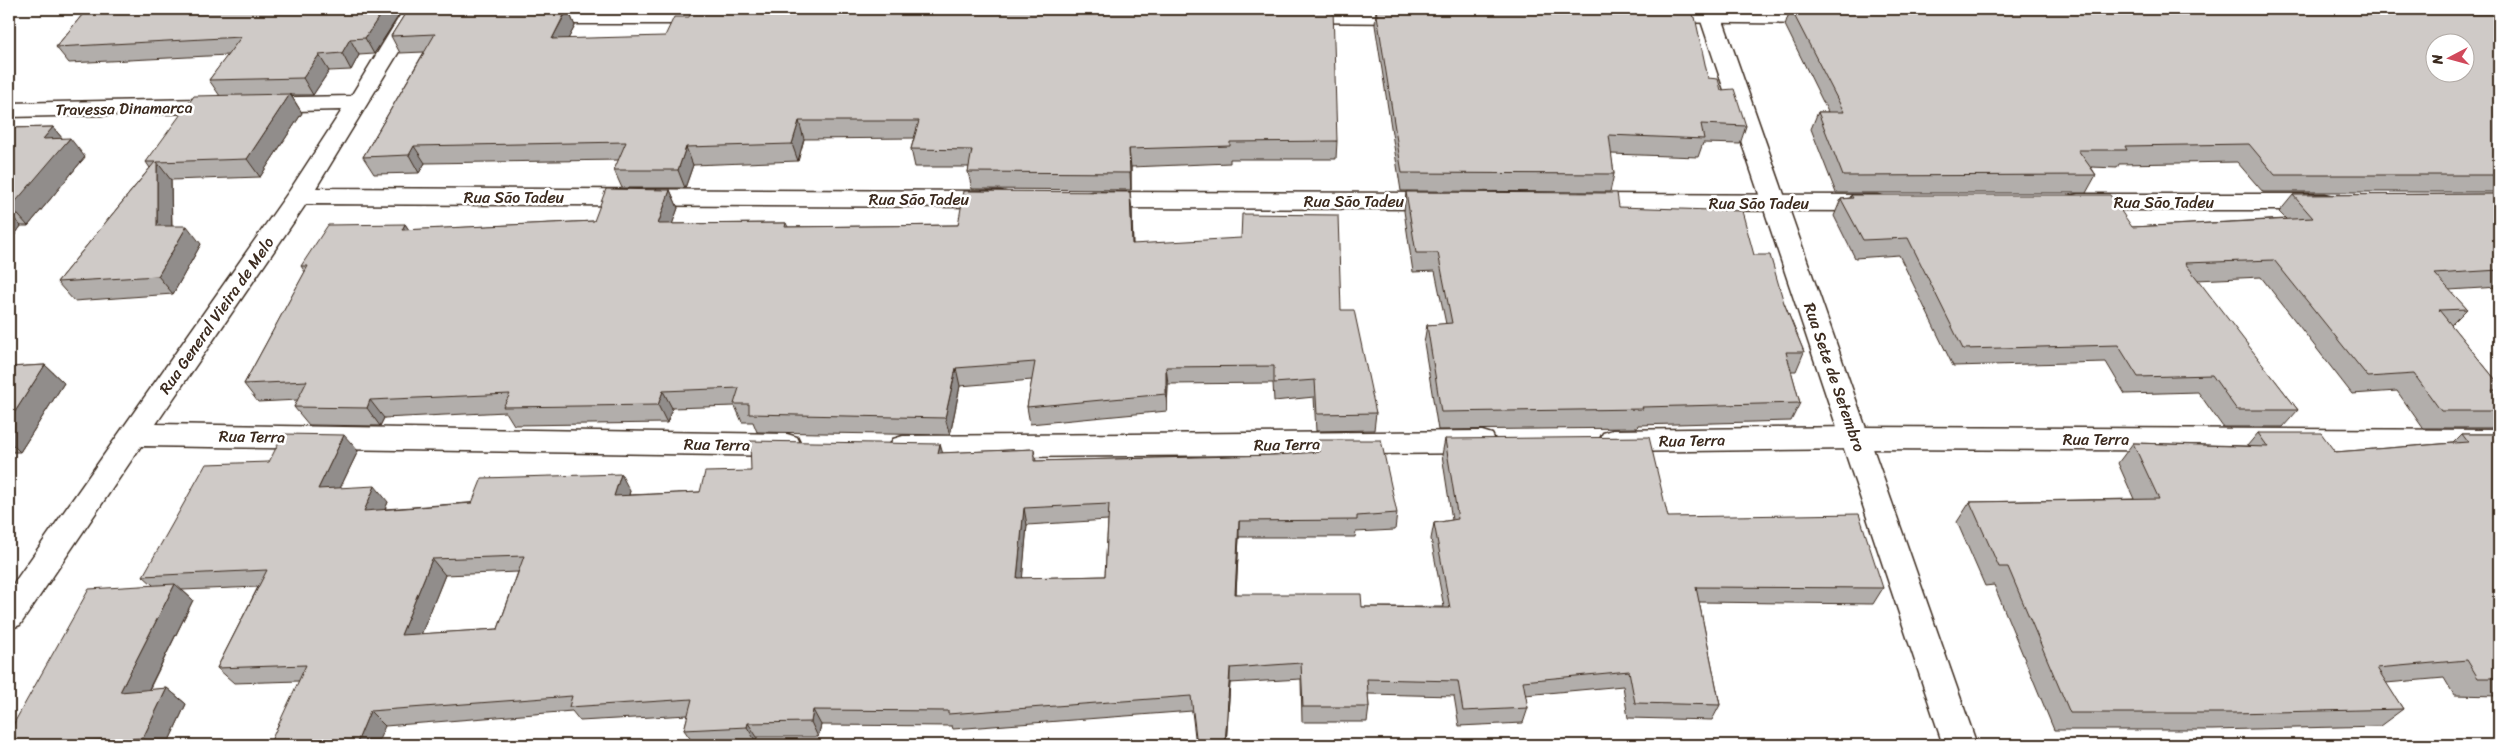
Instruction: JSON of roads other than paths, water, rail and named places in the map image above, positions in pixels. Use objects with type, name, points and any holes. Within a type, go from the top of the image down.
[{"type":"street","points":[[1631,17],[1710,13],[1851,18]]},
{"type":"street","name":"Rua Sete de Setembro","points":[[1710,13],[1960,745]]},
{"type":"street","name":"Rua General Vieira de Melo","points":[[9,615],[299,196],[358,103],[418,15]]},
{"type":"street","points":[[1274,17],[1433,17]]},
{"type":"street","points":[[519,18],[727,18]]},
{"type":"street","name":"Travessa Dinamarca","points":[[9,110],[358,103]]},
{"type":"street","name":"Rua São Tadeu","points":[[299,196],[1027,199]]},
{"type":"street","name":"Rua São Tadeu","points":[[1067,200],[1466,201]]},
{"type":"street","name":"Rua São Tadeu","points":[[1555,202],[1904,203]]},
{"type":"street","name":"Rua São Tadeu","points":[[2053,202],[2350,202]]},
{"type":"street","name":"Rua Terra","points":[[134,434],[808,446]]},
{"type":"street","name":"Rua Terra","points":[[1586,441],[1856,438],[2499,441]]},
{"type":"street","name":"Rua Terra","points":[[877,447],[957,448],[1506,442]]}]
